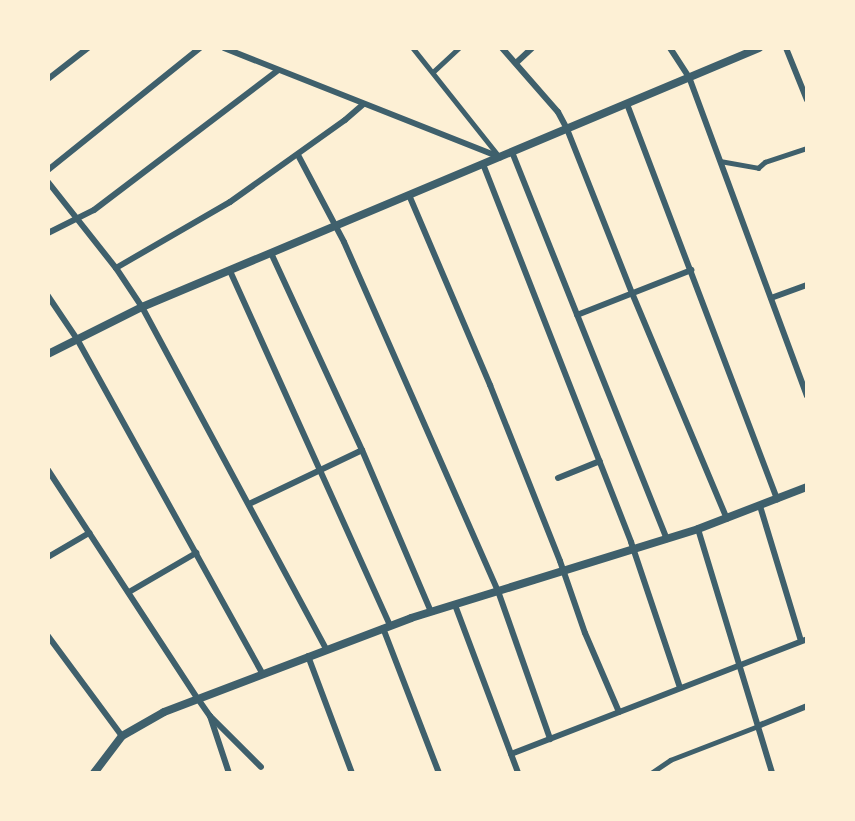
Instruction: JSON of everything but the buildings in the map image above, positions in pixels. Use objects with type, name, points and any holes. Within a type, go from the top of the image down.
[{"type":"street","points":[[48,79],[88,48]]},
{"type":"street","points":[[48,170],[200,48]]},
{"type":"street","points":[[224,48],[362,105],[500,157]]},
{"type":"street","points":[[413,48],[500,157]]},
{"type":"street","points":[[432,72],[459,48]]},
{"type":"street","points":[[502,48],[558,112],[567,129],[726,519]]},
{"type":"street","points":[[516,63],[532,48]]},
{"type":"street","points":[[670,48],[689,77],[807,396]]},
{"type":"street","points":[[48,354],[142,308],[759,48]]},
{"type":"street","points":[[786,48],[807,100]]},
{"type":"street","points":[[48,233],[78,219],[260,86],[277,71]]},
{"type":"street","points":[[627,104],[777,499]]},
{"type":"street","points":[[116,268],[230,202],[297,155],[362,105]]},
{"type":"street","points":[[720,160],[758,168],[765,162],[807,148]]},
{"type":"street","points":[[512,152],[667,539]]},
{"type":"street","points":[[297,155],[336,226],[498,591],[550,739]]},
{"type":"street","points":[[483,164],[600,461],[680,688]]},
{"type":"street","points":[[48,182],[116,268],[142,308],[326,649]]},
{"type":"street","points":[[409,195],[490,385],[585,633],[619,712]]},
{"type":"street","points":[[271,253],[362,450],[431,612]]},
{"type":"street","points":[[578,315],[691,270]]},
{"type":"street","points":[[230,271],[387,627],[439,773]]},
{"type":"street","points":[[771,298],[807,285]]},
{"type":"street","points":[[48,296],[77,339],[263,674]]},
{"type":"street","points":[[249,504],[362,450]]},
{"type":"street","points":[[558,478],[600,461]]},
{"type":"street","points":[[48,470],[210,716],[261,767]]},
{"type":"street","points":[[94,773],[122,736],[152,718],[198,699],[387,627],[698,529],[807,487]]},
{"type":"street","points":[[511,754],[804,640],[759,506]]},
{"type":"street","points":[[698,529],[772,773]]},
{"type":"street","points":[[48,557],[89,533]]},
{"type":"street","points":[[129,592],[196,553]]},
{"type":"street","points":[[455,605],[518,773]]},
{"type":"street","points":[[48,636],[122,736]]},
{"type":"street","points":[[308,656],[351,773]]},
{"type":"street","points":[[651,773],[670,760],[807,706]]},
{"type":"street","points":[[210,716],[229,773]]}]
